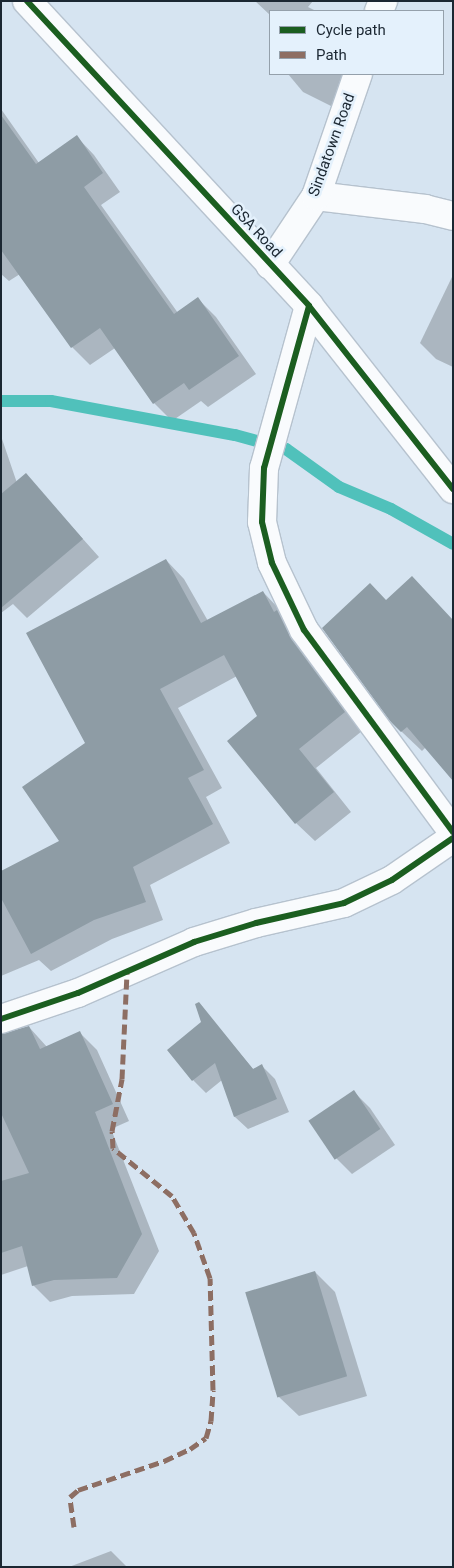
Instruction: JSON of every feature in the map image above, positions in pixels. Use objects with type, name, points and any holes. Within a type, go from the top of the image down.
[{"type":"street","name":"GSA Road","points":[[27,1],[309,306],[453,489]]},
{"type":"street","name":"Sindatown Road","points":[[270,264],[316,196],[358,75]]},
{"type":"street","points":[[316,196],[426,208],[453,216]]},
{"type":"street","points":[[309,306],[283,407],[264,468],[262,522],[272,563],[304,630],[453,832]]},
{"type":"street","points":[[1,1020],[78,993],[194,942],[256,923],[344,903],[392,880],[453,838]]},
{"type":"building","points":[[1,115],[36,164],[77,135],[103,173],[84,187],[174,314],[198,297],[239,356],[189,390],[184,383],[153,404],[100,328],[71,348],[1,250]]},
{"type":"building","points":[[26,473],[83,539],[1,608],[1,494]]},
{"type":"building","points":[[166,559],[201,623],[263,591],[274,612],[277,610],[291,639],[345,712],[299,749],[334,792],[295,824],[227,741],[257,716],[224,655],[160,689],[204,770],[188,778],[213,824],[133,867],[146,902],[94,920],[31,954],[1,898],[1,871],[59,841],[22,787],[85,743],[26,633]]},
{"type":"building","points":[[412,576],[453,620],[453,781],[407,727],[401,732],[390,721],[322,628],[370,583],[386,600]]},
{"type":"building","points":[[199,1002],[253,1069],[262,1064],[277,1099],[234,1117],[215,1063],[192,1081],[167,1050],[201,1022],[195,1004]]},
{"type":"building","points":[[29,1026],[40,1049],[80,1031],[113,1104],[95,1112],[142,1234],[117,1278],[54,1280],[32,1286],[22,1246],[1,1253],[1,1181],[29,1173],[1,1113],[1,1034]]},
{"type":"building","points":[[354,1090],[380,1129],[335,1160],[308,1121]]},
{"type":"building","points":[[315,1271],[347,1376],[277,1398],[245,1292]]},
{"type":"waterway","points":[[1,401],[51,401],[235,435],[286,449],[339,487],[391,509],[453,544]]},
{"type":"marked path","points":[[74,1527],[70,1497],[78,1490],[164,1461],[190,1449],[206,1438],[211,1421],[213,1390],[210,1278],[194,1233],[172,1196],[113,1148],[112,1131],[122,1079],[127,972]]},
{"type":"cycle path","points":[[27,1],[309,306],[453,489]]},
{"type":"cycle path","points":[[309,306],[264,468],[262,522],[272,563],[304,630],[453,832]]},
{"type":"cycle path","points":[[1,1019],[78,993],[194,942],[256,923],[344,903],[392,880],[453,838]]}]
